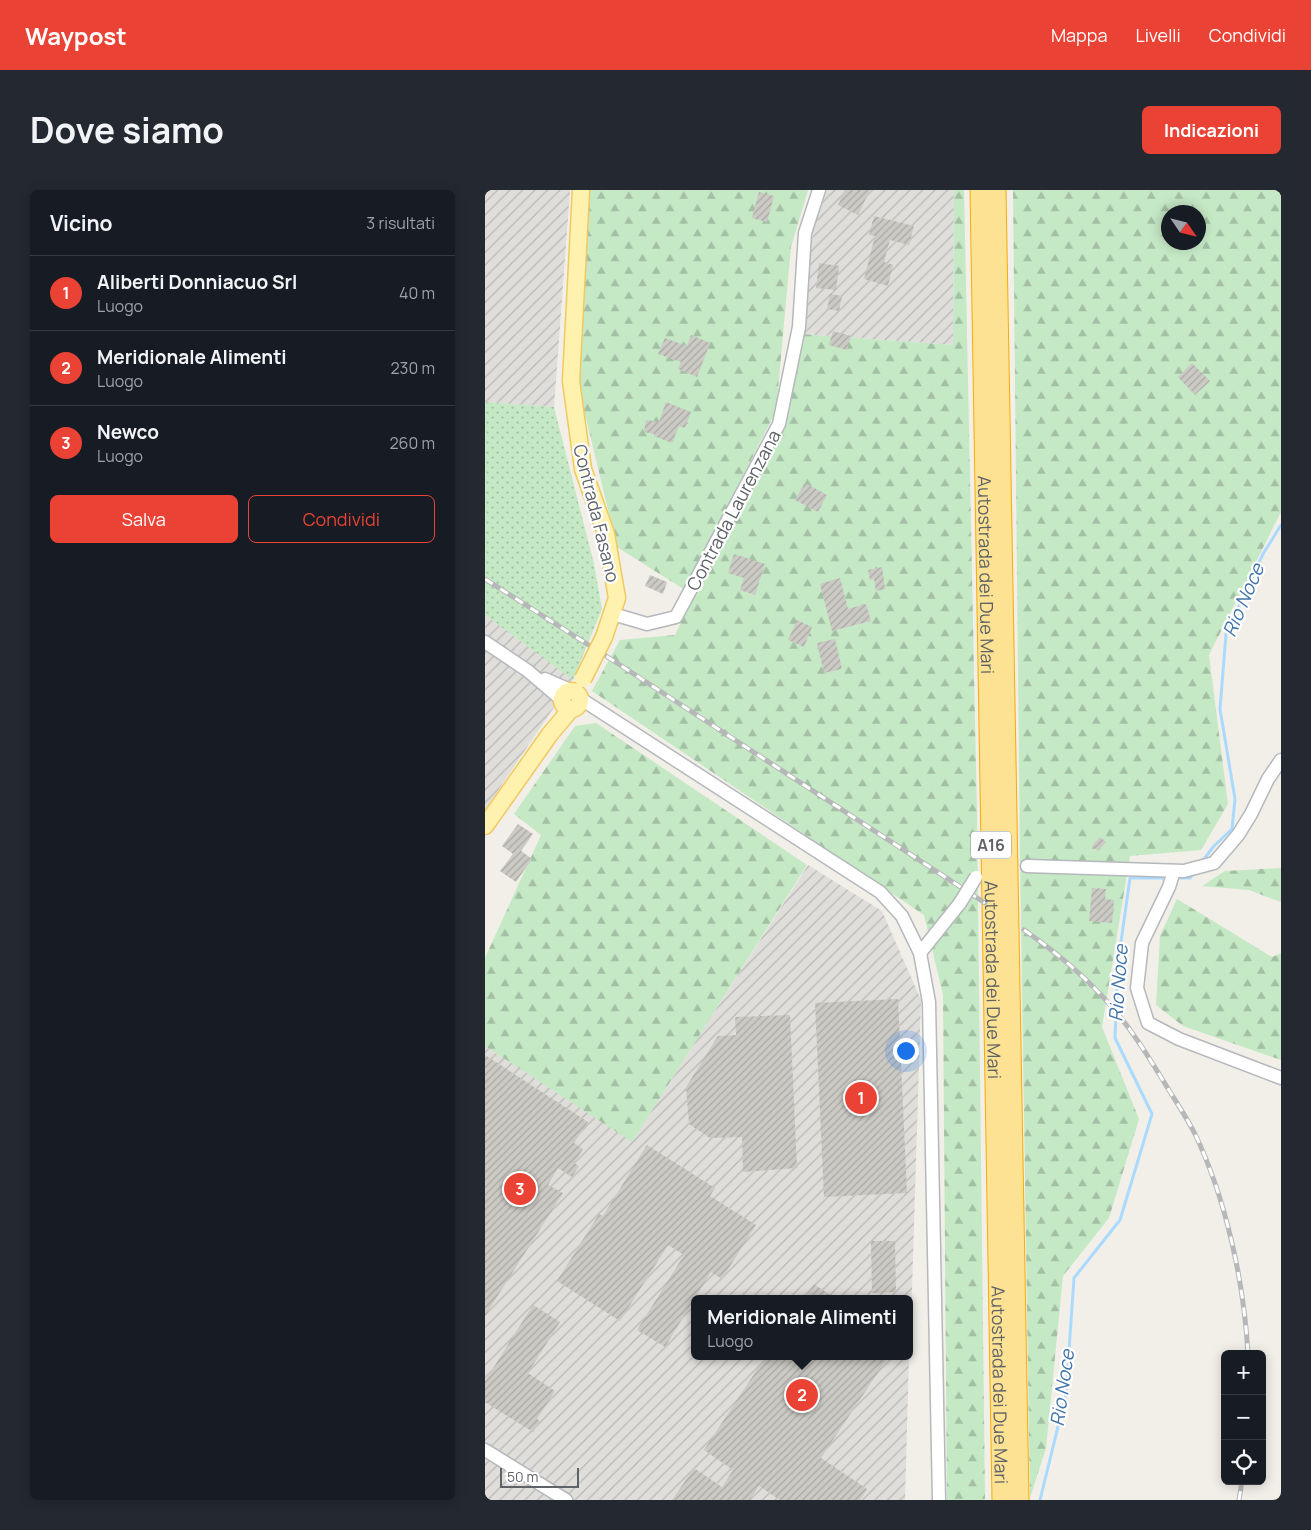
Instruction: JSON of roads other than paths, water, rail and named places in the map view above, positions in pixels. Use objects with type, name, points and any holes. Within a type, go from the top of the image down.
[{"type":"highway","name":"Autostrada dei Due Mari","points":[[980,190],[1002,1500]]},
{"type":"highway","name":"Autostrada dei Due Mari","points":[[997,190],[1019,1500]]},
{"type":"main road","name":"Contrada Fasano","points":[[485,826],[574,697],[604,637],[617,598],[606,534],[583,469],[571,381],[581,190]]},
{"type":"street","name":"Contrada Laurenzana","points":[[613,614],[647,624],[676,617],[779,424],[799,327],[805,233],[819,190]]},
{"type":"street","points":[[485,642],[528,670],[614,720],[880,892],[902,916],[920,953],[929,1002],[939,1500]]},
{"type":"street","points":[[1027,866],[1184,871],[1214,863],[1238,835],[1251,814],[1268,779],[1281,760]]},
{"type":"street","points":[[1174,871],[1169,887],[1142,943],[1137,988],[1148,1023],[1179,1039],[1281,1078]]},
{"type":"street","points":[[920,953],[960,903],[976,877]]},
{"type":"street","points":[[485,1450],[566,1500]]},
{"type":"waterway","name":"Rio Noce","points":[[1202,862],[1213,847],[1232,829],[1235,799],[1220,709],[1226,634],[1263,554],[1281,525]]},
{"type":"waterway","name":"Rio Noce","points":[[1175,878],[1190,878],[1194,873]]},
{"type":"waterway","name":"Rio Noce","points":[[1040,1500],[1066,1394],[1074,1278],[1120,1220],[1152,1114],[1115,1038],[1118,963],[1130,878],[1169,878]]},
{"type":"railway","points":[[485,579],[985,903]]},
{"type":"railway","points":[[1024,930],[1071,966],[1112,1007],[1158,1072],[1195,1134],[1216,1186],[1232,1241],[1238,1270],[1248,1350]]},
{"type":"railway","points":[[1239,1500],[1241,1485]]},
{"type":"place","name":"Aliberti Donniacuo Srl","points":[[861,1098]]},
{"type":"place","name":"Newco","points":[[520,1189]]},
{"type":"place","name":"Meridionale Alimenti","points":[[802,1395]]}]
